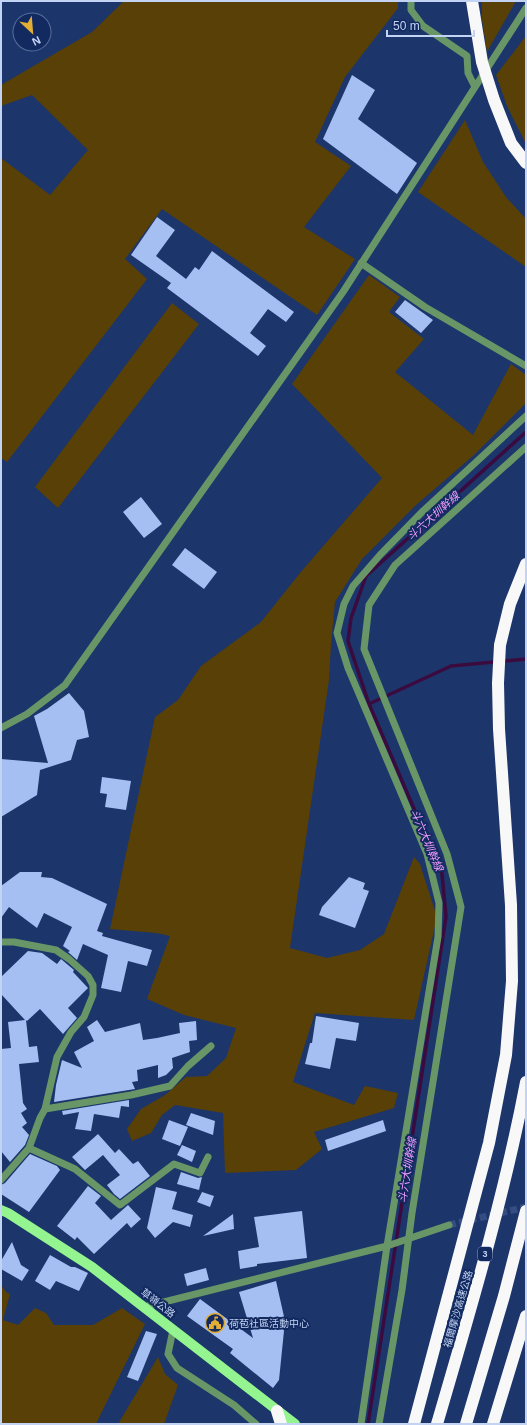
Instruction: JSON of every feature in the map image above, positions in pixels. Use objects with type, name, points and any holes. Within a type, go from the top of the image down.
[{"type":"highway","points":[[472,1],[482,62],[511,143],[526,163]]},
{"type":"highway","points":[[414,1424],[489,1143],[506,1055],[512,981],[512,905],[499,729],[499,662],[500,645],[510,604],[526,564]]},
{"type":"highway","name":"福爾摩沙高速公路","points":[[437,1424],[474,1299],[519,1121],[526,1082]]},
{"type":"highway","points":[[466,1424],[504,1296],[526,1211]]},
{"type":"highway","points":[[493,1424],[526,1316]]},
{"type":"highway","points":[[277,1411],[281,1424]]},
{"type":"main road","name":"草嶺公路","points":[[1,1210],[92,1267],[295,1424]]},
{"type":"street","points":[[411,1],[411,10],[423,26],[467,56],[468,73],[475,87]]},
{"type":"street","points":[[1,728],[28,714],[65,685],[343,292],[526,8]]},
{"type":"street","points":[[361,263],[425,307],[526,366]]},
{"type":"street","points":[[361,1424],[387,1246],[438,937],[439,902],[427,854],[348,668],[338,633],[344,604],[353,586],[380,555],[423,511],[526,416]]},
{"type":"street","points":[[379,1424],[402,1290],[412,1213],[460,907],[447,854],[364,649],[369,605],[396,565],[526,447]]},
{"type":"street","points":[[1,942],[14,942],[56,950],[70,959],[88,976],[93,985],[93,995],[84,1016],[71,1032],[56,1057],[46,1109],[40,1118],[29,1148],[1,1180]]},
{"type":"street","points":[[46,1109],[131,1095],[170,1086],[188,1066],[211,1046]]},
{"type":"street","points":[[29,1148],[75,1169],[120,1205],[174,1164],[200,1174],[208,1157]]},
{"type":"street","points":[[144,1307],[387,1246],[449,1225]]},
{"type":"street","points":[[173,1330],[168,1354],[177,1368],[234,1405],[256,1424]]},
{"type":"shaded area","points":[[124,1],[398,1],[398,8],[345,77],[315,142],[351,166],[304,227],[355,259],[317,315],[162,209],[125,259],[147,279],[7,462],[1,458],[1,158],[50,195],[88,150],[32,95],[1,106],[1,85],[92,32]]},
{"type":"shaded area","points":[[482,1],[516,1],[487,52],[482,19]]},
{"type":"shaded area","points":[[526,36],[526,144],[507,106],[496,75]]},
{"type":"shaded area","points":[[465,120],[483,162],[506,197],[526,219],[526,267],[418,192]]},
{"type":"shaded area","points":[[369,275],[400,297],[389,312],[424,339],[395,372],[473,435],[511,364],[526,375],[526,403],[474,455],[415,506],[362,559],[335,602],[329,680],[290,948],[327,958],[360,950],[384,934],[414,857],[420,864],[437,917],[414,1020],[315,1013],[293,1082],[354,1105],[365,1086],[398,1093],[394,1108],[314,1132],[322,1149],[296,1170],[225,1173],[223,1113],[175,1105],[162,1115],[151,1133],[132,1141],[127,1129],[141,1109],[165,1095],[186,1077],[207,1076],[226,1058],[236,1028],[184,1015],[147,999],[170,936],[156,933],[110,929],[155,717],[178,700],[201,666],[261,622],[300,573],[382,478],[292,384]]},
{"type":"shaded area","points":[[172,303],[199,324],[58,508],[35,487]]},
{"type":"shaded area","points":[[1,1285],[6,1292],[10,1294],[3,1320],[18,1325],[35,1308],[46,1313],[54,1325],[93,1325],[122,1308],[145,1324],[96,1424],[1,1424]]},
{"type":"shaded area","points":[[158,1357],[165,1374],[178,1385],[164,1424],[118,1424]]},
{"type":"building","points":[[352,75],[375,90],[358,119],[417,163],[397,194],[323,139]]},
{"type":"building","points":[[157,217],[175,230],[156,256],[186,279],[195,267],[199,270],[212,251],[294,312],[286,322],[268,309],[250,333],[266,346],[258,356],[167,288],[171,283],[131,255]]},
{"type":"building","points":[[405,300],[433,320],[421,333],[395,312]]},
{"type":"building","points":[[141,497],[162,524],[144,538],[123,512]]},
{"type":"building","points":[[185,548],[217,572],[204,589],[172,565]]},
{"type":"building","points":[[69,693],[84,711],[89,737],[77,740],[71,760],[40,770],[37,795],[1,817],[1,759],[48,763],[34,716],[47,709]]},
{"type":"building","points":[[102,777],[131,781],[126,810],[105,807],[107,794],[100,793]]},
{"type":"building","points":[[20,872],[42,872],[41,877],[52,878],[107,904],[97,931],[103,933],[102,936],[152,950],[147,966],[128,961],[121,992],[101,988],[108,955],[83,944],[77,960],[68,952],[70,951],[63,946],[72,927],[44,913],[37,928],[9,907],[1,918],[1,886]]},
{"type":"building","points":[[349,877],[365,883],[363,889],[369,891],[355,928],[319,915],[322,907]]},
{"type":"building","points":[[28,951],[42,953],[57,964],[61,959],[74,970],[73,972],[88,988],[68,1008],[77,1018],[63,1034],[40,1009],[27,1021],[26,1020],[29,1047],[37,1046],[39,1062],[19,1064],[23,1103],[27,1109],[21,1113],[27,1123],[22,1127],[29,1135],[25,1145],[10,1162],[1,1151],[1,1049],[11,1048],[8,1022],[25,1020],[1,994],[1,977]]},
{"type":"building","points":[[316,1016],[359,1023],[356,1041],[336,1038],[330,1069],[305,1064],[310,1043],[312,1043]]},
{"type":"building","points":[[97,1020],[105,1032],[140,1023],[143,1040],[180,1033],[179,1023],[196,1021],[197,1040],[189,1041],[190,1052],[172,1058],[173,1068],[166,1075],[158,1078],[158,1065],[137,1070],[138,1081],[132,1082],[135,1089],[54,1102],[56,1085],[62,1060],[82,1068],[74,1052],[94,1041],[87,1027]]},
{"type":"building","points":[[129,1100],[129,1107],[121,1106],[119,1118],[94,1114],[91,1131],[75,1129],[79,1112],[63,1115],[62,1111]]},
{"type":"building","points":[[191,1113],[215,1121],[213,1135],[186,1125]]},
{"type":"building","points":[[169,1120],[188,1127],[180,1146],[162,1139]]},
{"type":"building","points":[[383,1120],[386,1131],[328,1151],[325,1140]]},
{"type":"building","points":[[98,1134],[115,1153],[119,1149],[133,1164],[138,1161],[150,1176],[120,1199],[107,1185],[120,1175],[103,1155],[85,1170],[72,1157]]},
{"type":"building","points":[[182,1145],[196,1151],[192,1162],[177,1155]]},
{"type":"building","points":[[30,1154],[57,1166],[60,1170],[29,1212],[1,1194],[1,1185],[5,1183]]},
{"type":"building","points":[[181,1172],[198,1178],[202,1177],[199,1190],[177,1184]]},
{"type":"building","points":[[88,1186],[101,1196],[95,1203],[111,1220],[128,1205],[141,1219],[131,1228],[127,1223],[94,1254],[77,1237],[75,1240],[57,1226]]},
{"type":"building","points":[[156,1187],[177,1192],[172,1209],[193,1215],[190,1227],[173,1222],[155,1238],[147,1228]]},
{"type":"building","points":[[202,1192],[214,1196],[210,1207],[197,1202]]},
{"type":"building","points":[[302,1211],[307,1258],[257,1264],[257,1266],[240,1269],[238,1251],[259,1247],[254,1217]]},
{"type":"building","points":[[233,1214],[234,1229],[203,1236]]},
{"type":"building","points":[[12,1242],[21,1265],[29,1270],[22,1281],[1,1269],[1,1261]]},
{"type":"building","points":[[50,1255],[71,1267],[75,1267],[88,1273],[79,1291],[56,1281],[50,1290],[35,1281]]},
{"type":"building","points":[[206,1268],[209,1280],[187,1286],[184,1274]]},
{"type":"building","points":[[276,1281],[285,1321],[279,1380],[273,1388],[230,1353],[233,1349],[187,1316],[200,1299],[253,1338],[239,1292]]},
{"type":"building","points":[[146,1331],[157,1334],[138,1381],[127,1377]]},
{"type":"waterway","name":"斗六大圳幹線","points":[[368,1424],[446,917],[442,874],[369,704],[348,641],[351,618],[366,576],[526,432]]},
{"type":"waterway","points":[[369,704],[451,666],[526,659]]},
{"type":"tunnel","points":[[449,1225],[526,1207]]},
{"type":"place","name":"荷苞社區活動中心","points":[[215,1323]]}]
